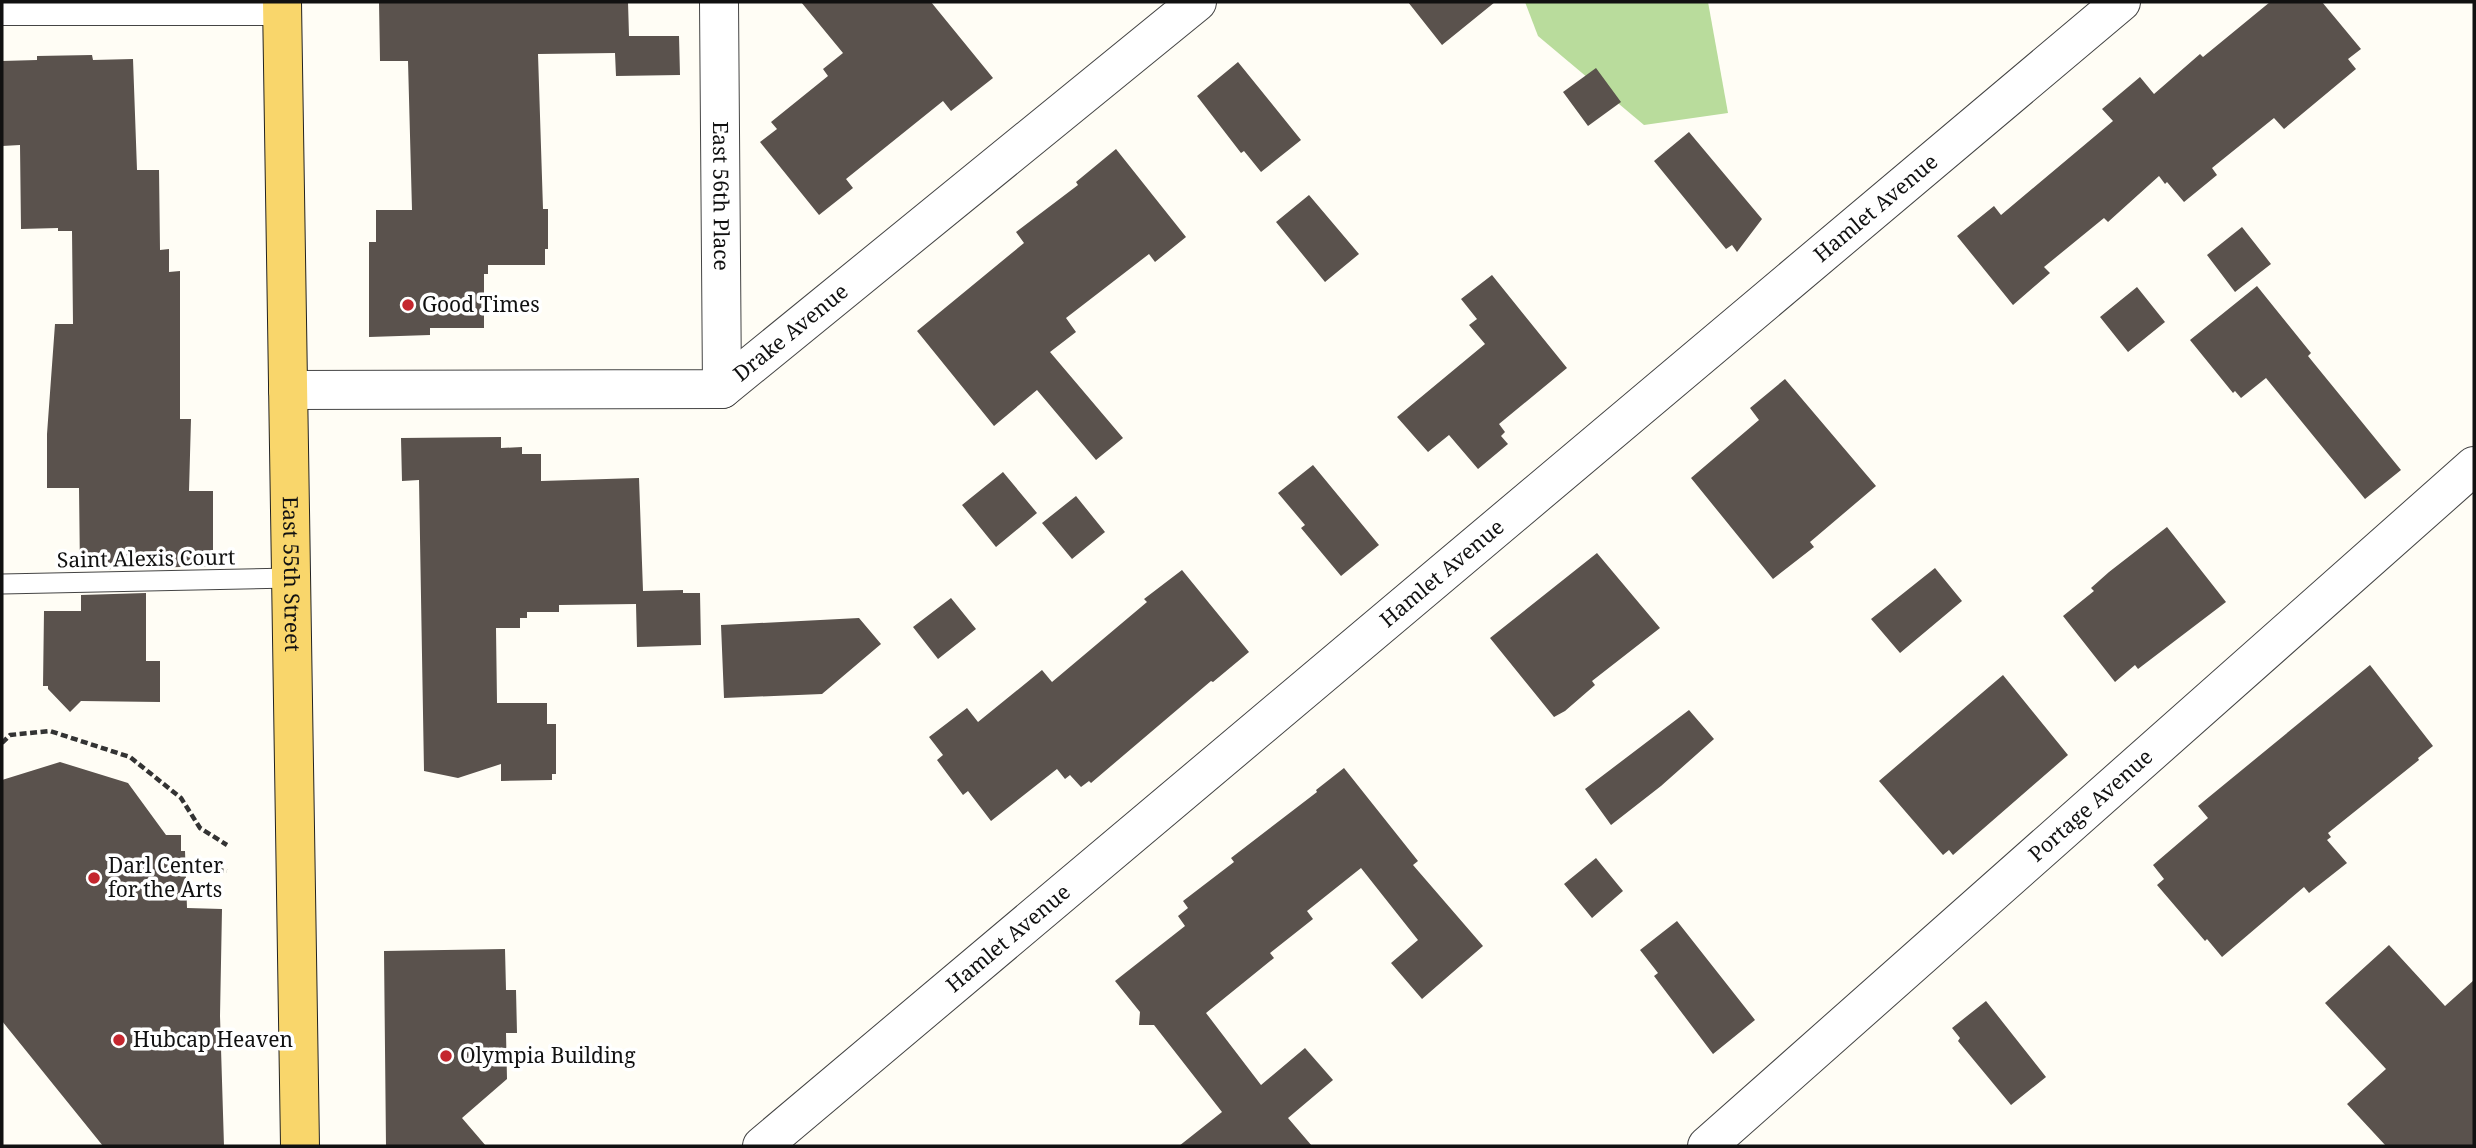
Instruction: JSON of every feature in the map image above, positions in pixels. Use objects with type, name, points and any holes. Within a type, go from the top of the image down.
[{"type":"main road","name":"East 55th Street","points":[[282,4],[300,1146]]},
{"type":"street","name":"East 56th Place","points":[[719,2],[722,389]]},
{"type":"street","name":"Drake Avenue","points":[[288,390],[722,389],[1196,2]]},
{"type":"street","name":"Hamlet Avenue","points":[[762,1146],[2122,2]]},
{"type":"street","points":[[2,6],[282,4]]},
{"type":"street","name":"Portage Avenue","points":[[1707,1146],[2474,466]]},
{"type":"lane","name":"Saint Alexis Court","points":[[2,584],[291,578]]},
{"type":"path","points":[[2,743],[10,735],[50,732],[130,757],[181,798],[201,828],[226,845]]},
{"type":"path","points":[[186,868],[226,871]]},
{"type":"green space","points":[[1525,2],[1708,2],[1728,113],[1644,125],[1538,36]]},
{"type":"building","points":[[379,2],[628,2],[629,36],[679,36],[680,75],[616,76],[615,53],[538,54],[543,209],[548,209],[548,249],[545,249],[545,265],[488,265],[488,274],[484,274],[484,328],[430,328],[430,335],[369,337],[369,242],[376,242],[376,210],[412,210],[408,61],[380,61]]},
{"type":"building","points":[[801,2],[931,2],[993,78],[951,111],[943,101],[846,179],[853,188],[819,215],[760,142],[777,129],[771,122],[828,76],[823,69],[843,53]]},
{"type":"building","points":[[1408,2],[1495,2],[1442,45]]},
{"type":"building","points":[[2270,2],[2322,2],[2361,49],[2348,59],[2356,69],[2284,129],[2274,118],[2212,168],[2217,175],[2184,202],[2159,176],[2108,222],[2104,218],[2044,267],[2050,273],[2013,305],[1957,236],[1994,206],[2001,215],[2113,121],[2102,109],[2140,77],[2154,94],[2200,54],[2203,57]]},
{"type":"building","points":[[92,55],[93,60],[133,59],[137,170],[159,170],[160,250],[169,249],[169,272],[180,271],[180,419],[191,419],[189,491],[213,491],[213,566],[80,570],[79,488],[47,488],[47,434],[55,324],[73,324],[72,231],[58,231],[58,228],[21,229],[20,145],[2,146],[2,61],[37,60],[37,56]]},
{"type":"building","points":[[1238,62],[1301,140],[1261,172],[1244,151],[1241,153],[1197,96]]},
{"type":"building","points":[[1596,68],[1621,102],[1588,126],[1563,92]]},
{"type":"building","points":[[1689,132],[1762,219],[1737,252],[1732,245],[1726,249],[1654,161]]},
{"type":"building","points":[[1116,149],[1186,237],[1155,262],[1149,254],[1066,318],[1076,332],[1050,352],[1123,438],[1096,460],[1037,390],[994,426],[917,331],[1024,243],[1016,232],[1078,185],[1076,182]]},
{"type":"building","points":[[1309,195],[1359,254],[1325,282],[1276,222]]},
{"type":"building","points":[[2242,227],[2271,264],[2235,292],[2207,255]]},
{"type":"building","points":[[1492,275],[1567,368],[1499,424],[1505,432],[1501,436],[1508,444],[1478,469],[1449,435],[1428,452],[1397,417],[1485,344],[1469,325],[1477,319],[1461,299]]},
{"type":"building","points":[[2257,286],[2311,353],[2308,356],[2401,470],[2365,499],[2266,378],[2241,398],[2235,391],[2233,393],[2190,340]]},
{"type":"building","points":[[2137,287],[2165,322],[2128,352],[2100,317]]},
{"type":"building","points":[[1785,379],[1876,486],[1810,542],[1814,547],[1773,579],[1691,478],[1759,420],[1750,408]]},
{"type":"building","points":[[501,437],[501,448],[522,447],[522,454],[541,454],[541,481],[639,478],[643,591],[683,590],[683,593],[700,593],[701,645],[637,647],[636,604],[559,605],[559,612],[527,612],[527,618],[520,618],[520,628],[496,628],[497,703],[547,703],[547,724],[556,724],[556,774],[552,774],[552,780],[501,781],[501,764],[458,778],[424,771],[419,480],[402,481],[401,438]]},
{"type":"building","points":[[1313,465],[1379,545],[1341,576],[1301,528],[1305,525],[1278,493]]},
{"type":"building","points":[[1003,472],[1037,513],[996,547],[962,505]]},
{"type":"building","points":[[1076,496],[1105,532],[1072,559],[1042,523]]},
{"type":"building","points":[[2167,527],[2226,602],[2138,669],[2135,665],[2115,682],[2063,616],[2094,591],[2091,588],[2109,572]]},
{"type":"building","points":[[1597,553],[1660,628],[1592,681],[1595,685],[1554,717],[1490,638]]},
{"type":"building","points":[[1935,568],[1962,601],[1900,653],[1871,619]]},
{"type":"building","points":[[1182,570],[1249,652],[1091,783],[1089,781],[1081,787],[1070,775],[1065,779],[1057,769],[991,821],[968,791],[963,795],[937,760],[943,755],[929,737],[967,708],[978,722],[1042,670],[1052,682],[1147,602],[1144,599]]},
{"type":"building","points":[[146,593],[146,661],[160,661],[160,702],[81,701],[70,712],[48,686],[43,686],[44,611],[81,611],[81,595]]},
{"type":"building","points":[[951,598],[976,629],[938,659],[913,627]]},
{"type":"building","points":[[859,618],[881,644],[822,694],[724,698],[721,625]]},
{"type":"building","points":[[2370,665],[2433,746],[2328,833],[2331,837],[2327,840],[2347,863],[2309,893],[2304,887],[2222,957],[2157,885],[2164,879],[2153,865],[2208,818],[2198,806]]},
{"type":"building","points":[[2003,675],[2068,755],[1953,855],[1949,850],[1943,855],[1879,781]]},
{"type":"building","points":[[1689,710],[1714,739],[1661,786],[1611,825],[1585,789]]},
{"type":"building","points":[[60,762],[128,783],[166,835],[181,835],[181,851],[185,851],[187,908],[222,909],[220,1016],[224,1146],[103,1146],[2,1021],[2,780]]},
{"type":"building","points":[[1344,768],[1418,861],[1413,865],[1483,946],[1422,999],[1391,963],[1418,940],[1361,868],[1307,911],[1313,919],[1270,953],[1274,958],[1206,1013],[1261,1085],[1305,1048],[1333,1080],[1288,1118],[1312,1146],[1179,1146],[1222,1112],[1154,1025],[1139,1025],[1140,1012],[1115,981],[1185,926],[1178,916],[1188,908],[1183,901],[1234,862],[1231,858]]},
{"type":"building","points":[[1596,858],[1623,891],[1592,918],[1564,884]]},
{"type":"building","points":[[1677,921],[1755,1020],[1713,1054],[1654,976],[1658,973],[1640,950]]},
{"type":"building","points":[[2389,945],[2445,1006],[2474,980],[2474,1146],[2386,1146],[2347,1104],[2386,1069],[2325,1003]]},
{"type":"building","name":"Olympia Building","points":[[505,949],[506,990],[516,990],[517,1033],[506,1033],[507,1079],[462,1118],[486,1146],[386,1146],[384,951]]},
{"type":"building","points":[[1986,1001],[2046,1077],[2011,1105],[1958,1041],[1960,1038],[1952,1028]]},
{"type":"place","name":"Good Times","points":[[408,305]]},
{"type":"place","name":"Darl Center for the Arts","points":[[94,878]]},
{"type":"place","name":"Hubcap Heaven","points":[[119,1040]]},
{"type":"place","name":"Olympia Building","points":[[446,1056]]}]
